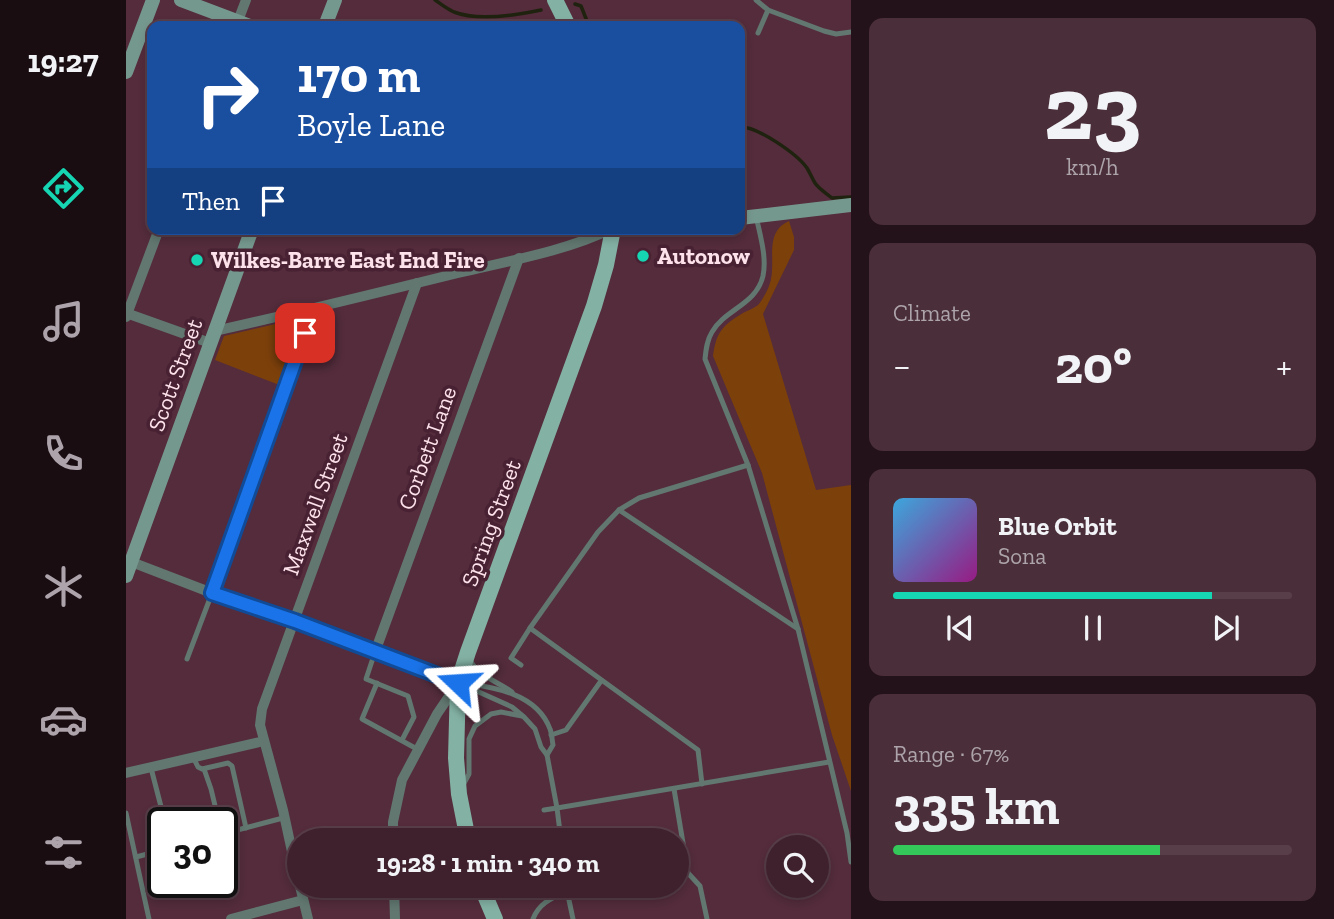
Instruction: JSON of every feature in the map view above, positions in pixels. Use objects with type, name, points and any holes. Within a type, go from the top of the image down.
[{"type":"main road","name":"Spring Street","points":[[466,828],[456,758],[458,683],[594,306],[606,265],[611,235]]},
{"type":"main road","points":[[486,898],[495,919]]},
{"type":"street","points":[[126,72],[153,0]]},
{"type":"street","points":[[181,0],[231,21]]},
{"type":"street","points":[[242,21],[246,0]]},
{"type":"street","points":[[327,21],[335,0]]},
{"type":"street","points":[[745,217],[851,205]]},
{"type":"street","points":[[157,235],[126,314],[213,337],[599,235]]},
{"type":"street","name":"Scott Street","points":[[128,566],[250,235]]},
{"type":"street","name":"Corbett Lane","points":[[375,652],[519,258]]},
{"type":"street","name":"Maxwell Street","points":[[287,828],[260,725],[262,709],[417,283]]},
{"type":"street","points":[[212,593],[314,309]]},
{"type":"street","points":[[128,566],[295,621],[458,683],[437,714],[402,779],[394,828]]},
{"type":"street","points":[[126,773],[264,741]]},
{"type":"street","points":[[394,898],[395,919]]},
{"type":"street","points":[[231,919],[303,900]]},
{"type":"street","name":"Maxwell Street","points":[[303,900],[308,919]]},
{"type":"lane","points":[[756,0],[768,10],[824,31],[836,34],[851,32]]},
{"type":"lane","points":[[758,33],[768,10]]},
{"type":"lane","points":[[756,216],[763,249],[763,276],[751,298],[720,321],[711,332],[706,344],[705,359],[748,465],[798,629],[847,833],[851,862]]},
{"type":"lane","points":[[521,664],[511,659],[530,628],[598,532],[619,510],[639,498],[748,465]]},
{"type":"lane","points":[[619,510],[798,629]]},
{"type":"lane","points":[[187,659],[212,593]]},
{"type":"lane","points":[[530,628],[698,750],[702,784]]},
{"type":"lane","points":[[375,652],[366,679],[408,696],[414,717],[402,740]]},
{"type":"lane","points":[[468,652],[474,667],[531,703],[544,719],[553,745],[547,755]]},
{"type":"lane","points":[[551,735],[566,730],[601,681]]},
{"type":"lane","points":[[377,683],[362,719],[417,749]]},
{"type":"lane","points":[[458,683],[515,694]]},
{"type":"lane","points":[[458,683],[512,707],[535,729],[547,755],[560,828]]},
{"type":"lane","points":[[459,794],[469,774],[469,739],[475,726],[491,714],[501,712],[524,717]]},
{"type":"lane","points":[[193,757],[198,767],[204,769],[229,763],[232,766],[246,828]]},
{"type":"lane","points":[[544,810],[829,762]]},
{"type":"lane","points":[[151,766],[161,807]]},
{"type":"lane","points":[[204,769],[215,807]]},
{"type":"lane","points":[[674,789],[688,873],[700,886],[707,919]]},
{"type":"lane","points":[[126,813],[149,919]]},
{"type":"lane","points":[[238,830],[285,818]]},
{"type":"lane","points":[[136,857],[147,854]]},
{"type":"lane","points":[[533,919],[544,902],[550,898]]},
{"type":"lane","points":[[568,898],[573,919]]},
{"type":"shaded area","points":[[789,221],[794,237],[794,250],[763,314],[816,490],[851,485],[851,791],[832,735],[762,473],[713,356],[722,330],[736,317],[758,305],[764,296],[771,277],[773,241],[781,226]]},
{"type":"shaded area","points":[[301,318],[302,335],[282,386],[215,360],[224,336]]},
{"type":"waterway","points":[[435,0],[463,15],[485,17],[541,10]]},
{"type":"waterway","points":[[575,4],[581,6],[587,21]]},
{"type":"waterway","points":[[745,128],[766,136],[786,149],[802,162],[817,185],[832,198],[851,197]]},
{"type":"place","name":"Autonow","points":[[643,256]]},
{"type":"place","name":"Wilkes-Barre East End Fire","points":[[197,260]]},
{"type":"route","points":[[305,333],[212,593],[295,621],[458,683]]}]
